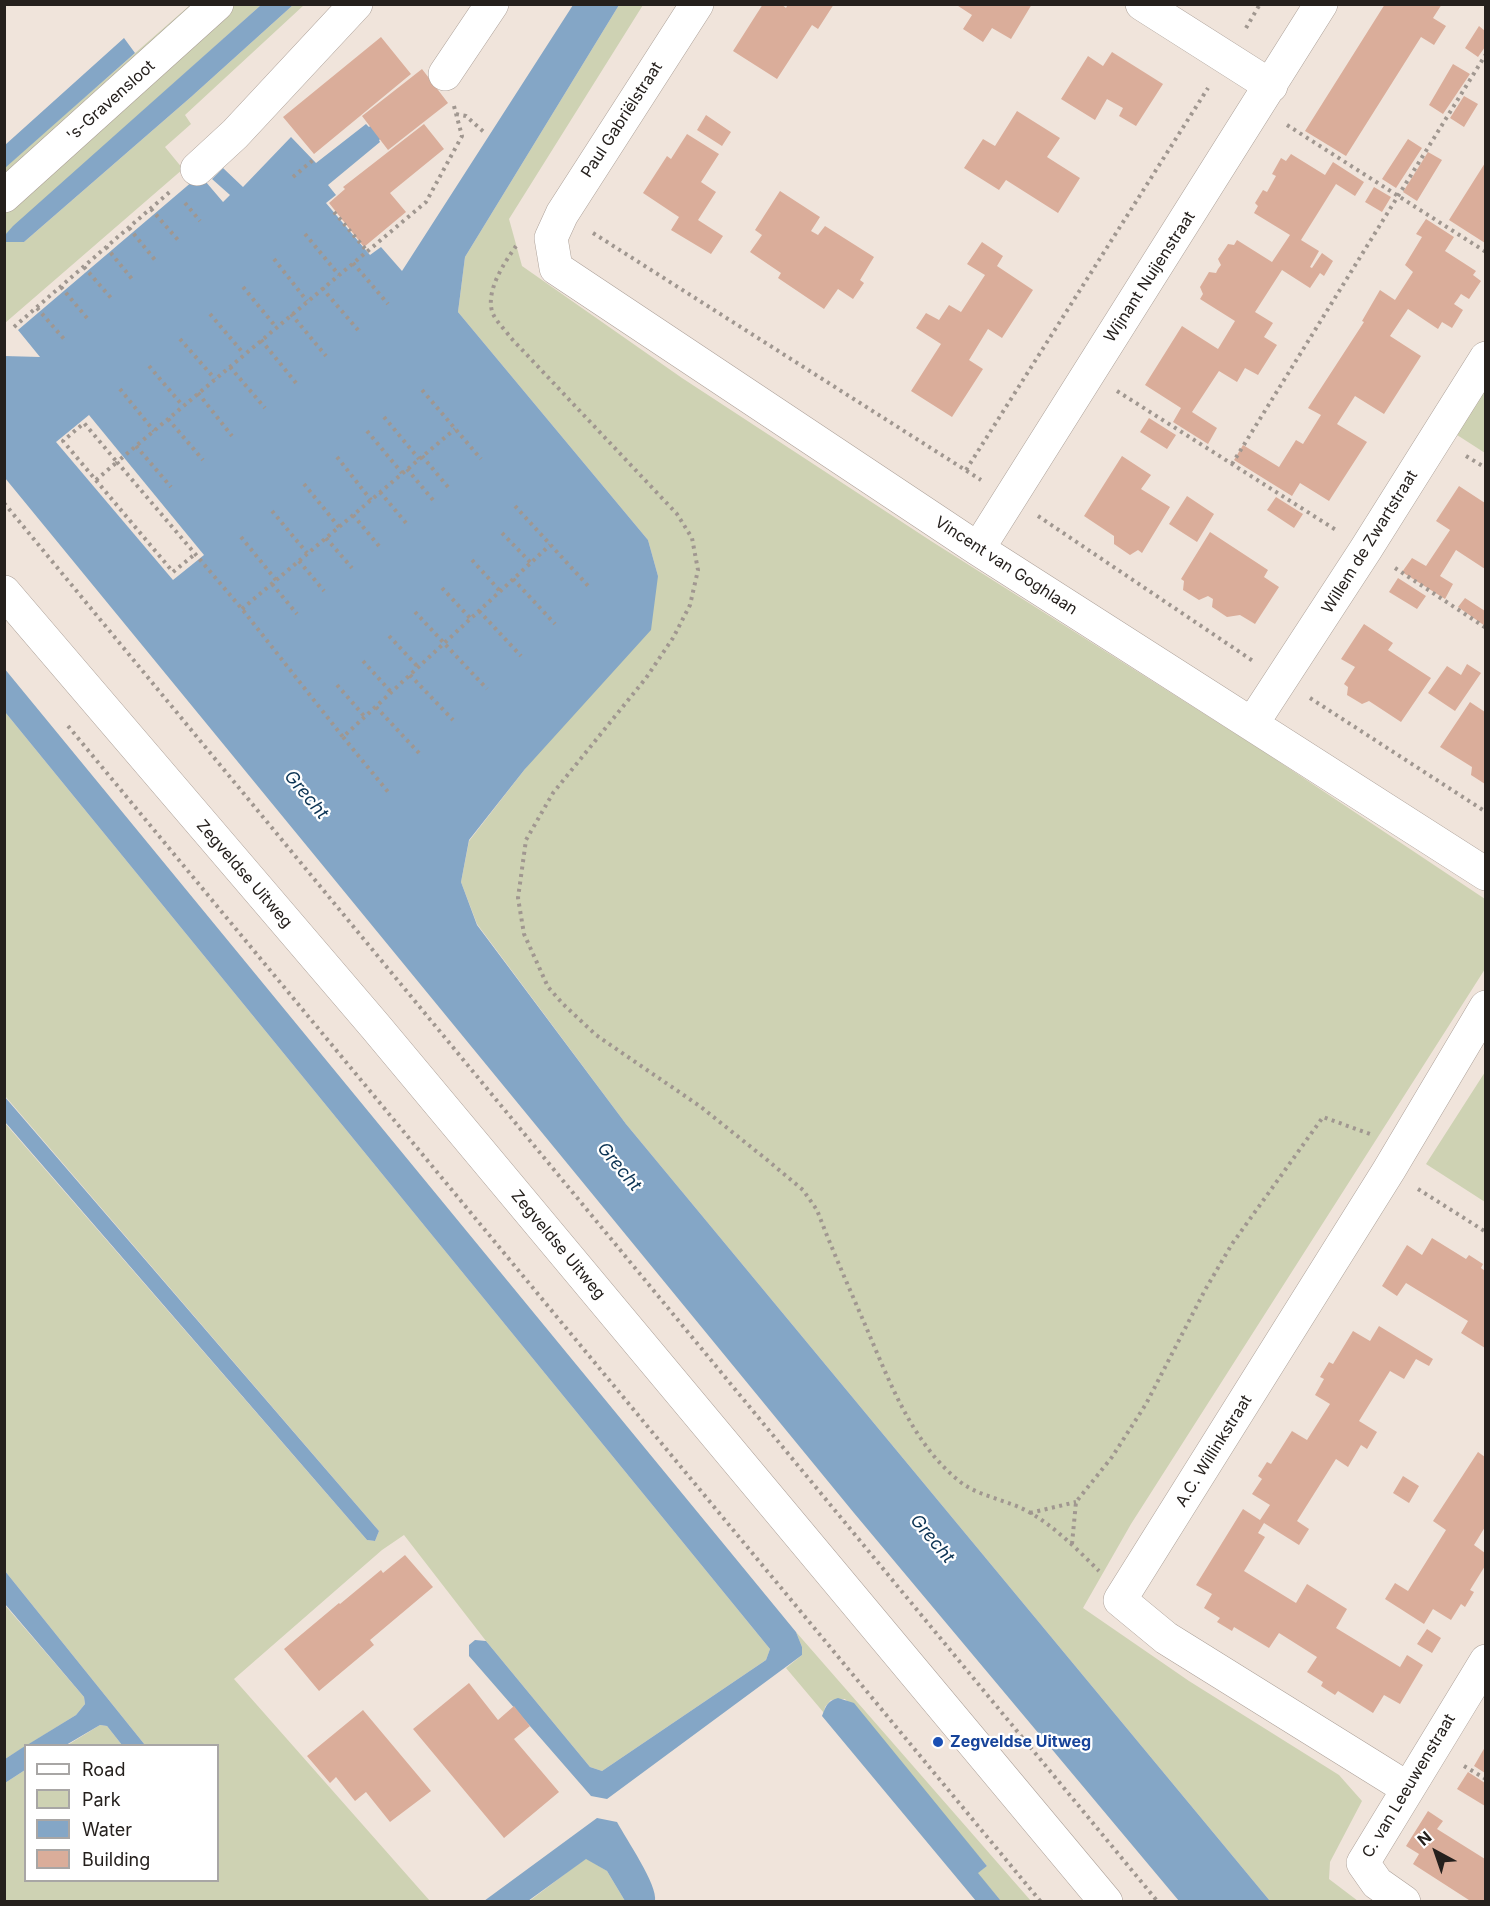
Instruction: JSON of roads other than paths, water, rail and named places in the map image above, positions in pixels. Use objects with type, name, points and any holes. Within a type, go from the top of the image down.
[{"type":"street","name":"'s-Gravensloot","points":[[4,196],[217,4]]},
{"type":"street","points":[[185,179],[235,134],[356,4]]},
{"type":"street","points":[[445,74],[492,4]]},
{"type":"street","name":"Paul Gabriëlstraat","points":[[551,238],[562,214],[697,4]]},
{"type":"street","points":[[1142,4],[1227,59],[1264,96]]},
{"type":"street","name":"Wijnant Nuijenstraat","points":[[978,549],[1321,4]]},
{"type":"street","name":"Vincent van Goghlaan","points":[[551,238],[556,268],[978,549],[1485,874]]},
{"type":"street","name":"Willem de Zwartstraat","points":[[1252,724],[1366,549],[1485,358]]},
{"type":"street","name":"Zegveldse Uitweg","points":[[4,592],[382,1035],[1106,1902]]},
{"type":"street","name":"A.C. Willinkstraat","points":[[1407,1788],[1166,1638],[1120,1600],[1396,1158],[1485,1007]]},
{"type":"street","name":"C. van Leeuwenstraat","points":[[1404,1902],[1377,1883],[1363,1863],[1485,1661]]},
{"type":"water","points":[[261,5],[293,5],[24,242],[6,242],[5,235],[13,226]]},
{"type":"water","name":"Grecht","points":[[573,5],[619,5],[465,257],[458,312],[648,540],[658,576],[651,630],[525,769],[469,840],[461,882],[477,925],[626,1124],[1270,1901],[1179,1901],[854,1513],[5,478],[4,356],[40,357],[18,330],[200,175],[223,202],[230,195],[212,179],[223,168],[243,187],[291,137],[316,163],[366,124],[369,127],[380,118],[387,134],[328,185],[336,195],[326,203],[370,255],[381,247],[402,271]]},
{"type":"water","points":[[124,38],[135,53],[5,168],[5,145]]},
{"type":"water","points":[[4,668],[796,1632],[802,1647],[802,1655],[607,1799],[591,1796],[469,1656],[469,1645],[475,1640],[486,1641],[590,1767],[602,1771],[766,1660],[770,1649],[5,712]]},
{"type":"water","points":[[4,1096],[379,1531],[375,1541],[367,1540],[5,1122]]},
{"type":"water","points":[[4,1571],[144,1744],[121,1744],[107,1726],[100,1725],[68,1744],[29,1744],[76,1715],[85,1704],[84,1697],[5,1604]]},
{"type":"water","points":[[838,1698],[854,1703],[987,1866],[978,1873],[1001,1901],[976,1901],[822,1716],[827,1704]]},
{"type":"water","points":[[24,1747],[24,1771],[5,1783],[5,1759]]},
{"type":"water","points":[[597,1818],[617,1822],[647,1873],[655,1894],[655,1901],[625,1901],[607,1871],[586,1859],[528,1901],[484,1901]]},
{"type":"place","name":"Zegveldse Uitweg","points":[[938,1742]]}]
